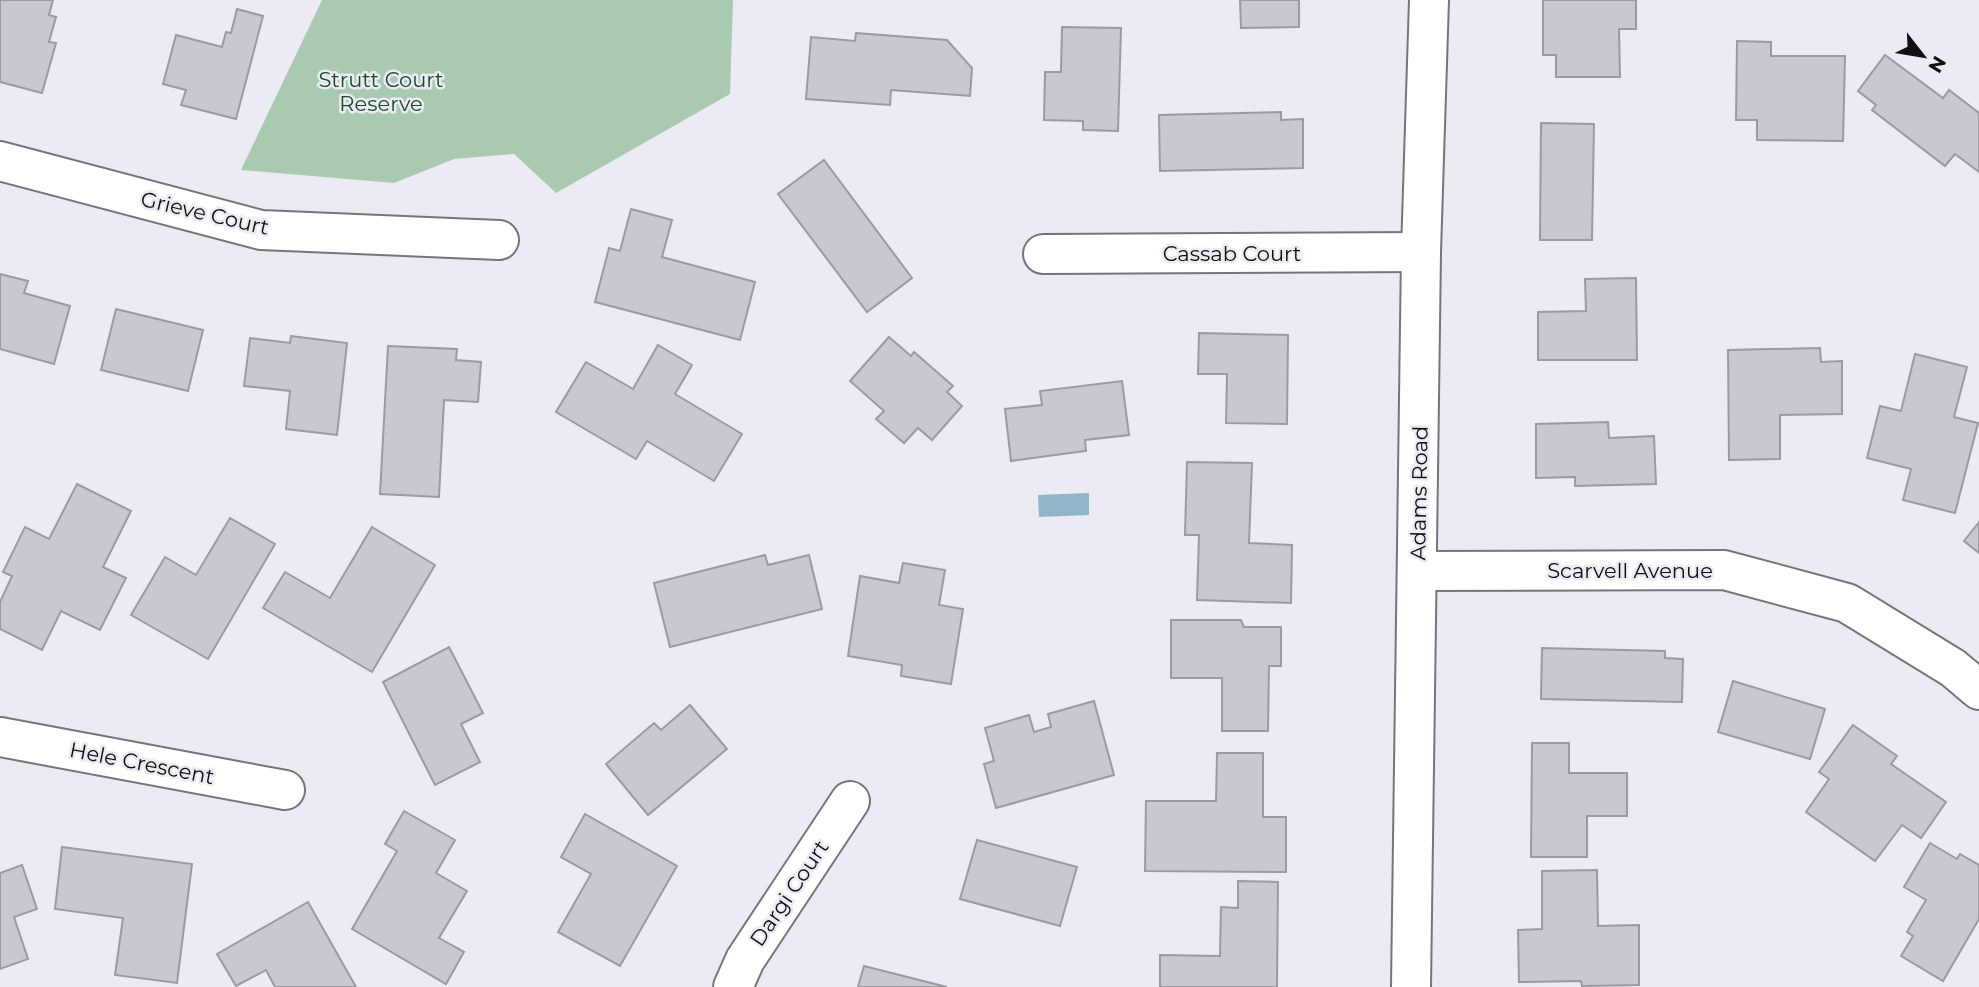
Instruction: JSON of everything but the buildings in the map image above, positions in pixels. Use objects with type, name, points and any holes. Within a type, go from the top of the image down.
[{"type":"street","name":"Adams Road","points":[[1411,987],[1421,253],[1429,0]]},
{"type":"street","name":"Grieve Court","points":[[0,161],[261,230],[499,240]]},
{"type":"street","name":"Cassab Court","points":[[1043,254],[1421,253]]},
{"type":"street","name":"Scarvell Avenue","points":[[1418,571],[1724,570],[1847,603],[1953,668],[1979,691]]},
{"type":"street","name":"Hele Crescent","points":[[0,737],[285,790]]},
{"type":"street","name":"Dargi Court","points":[[733,987],[745,960],[850,801]]},
{"type":"green space","name":"Strutt Court Reserve","points":[[322,0],[733,0],[730,94],[556,193],[514,154],[454,159],[394,183],[241,170]]},
{"type":"water","points":[[1089,493],[1089,515],[1039,517],[1038,495]]}]
